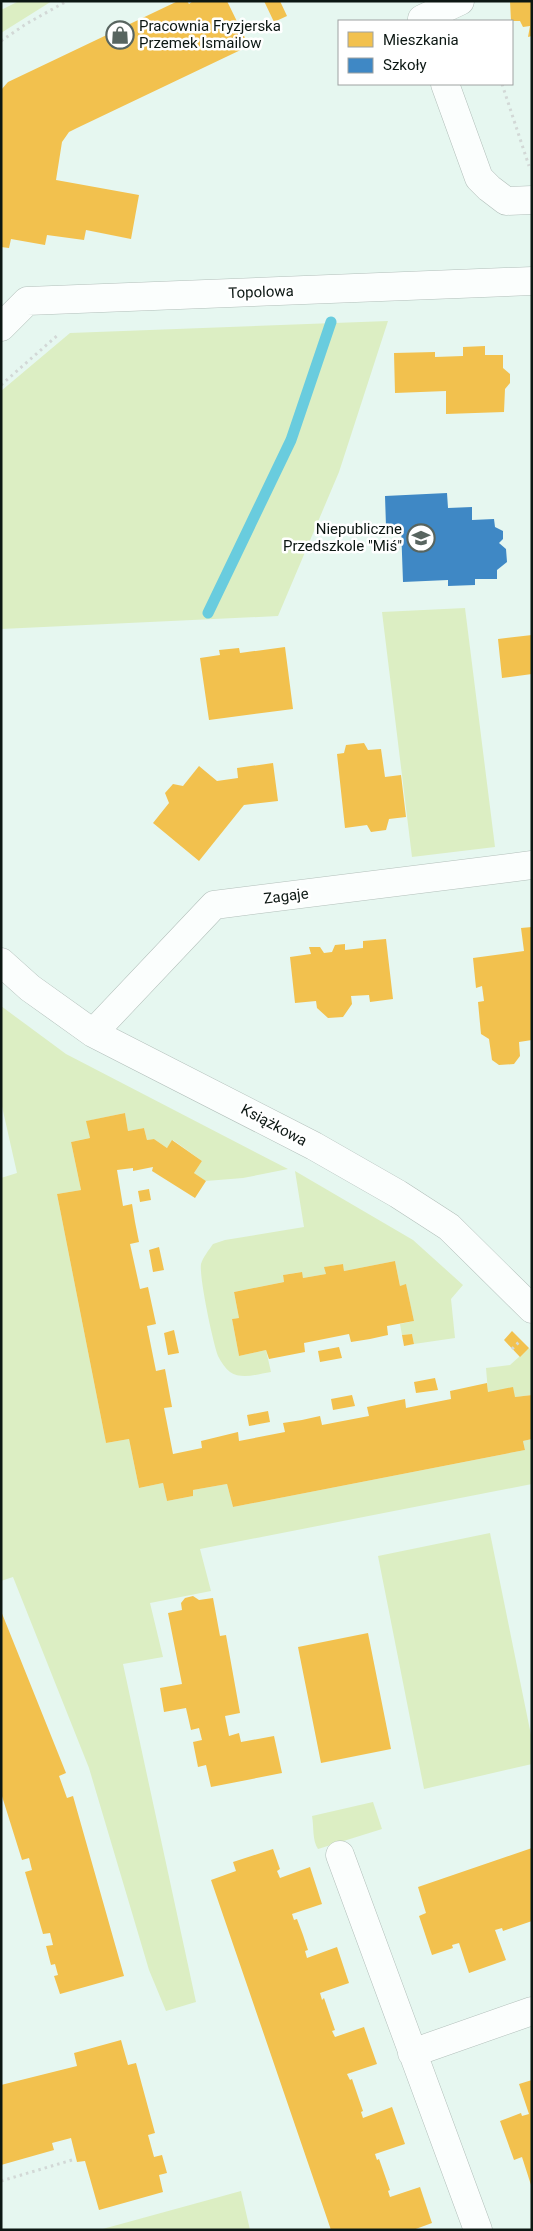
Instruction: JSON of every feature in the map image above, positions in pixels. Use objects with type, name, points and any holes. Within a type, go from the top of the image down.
[{"type":"street","points":[[420,14],[460,1]]},
{"type":"street","points":[[445,85],[479,178],[506,201],[532,200]]},
{"type":"street","name":"Topolowa","points":[[1,326],[27,301],[532,281]]},
{"type":"street","name":"Zagaje","points":[[93,1033],[214,905],[532,865]]},
{"type":"street","name":"Książkowa","points":[[1,962],[30,988],[93,1033],[272,1124],[398,1194],[449,1228],[532,1309]]},
{"type":"street","points":[[340,1855],[478,2230]]},
{"type":"street","points":[[412,2053],[532,2011]]},
{"type":"path","points":[[1,41],[26,24],[67,1]]},
{"type":"path","points":[[502,85],[532,174]]},
{"type":"path","points":[[512,1349],[521,1339]]},
{"type":"path","points":[[1,2180],[72,2160]]},
{"type":"green space","points":[[19,1],[52,1],[1,33],[1,10]]},
{"type":"green space","points":[[388,321],[339,472],[278,616],[1,629],[1,391],[70,333]]},
{"type":"green space","points":[[465,608],[495,847],[412,857],[382,612]]},
{"type":"green space","points":[[1,1006],[66,1054],[288,1169],[243,1178],[206,1181],[194,1173],[202,1161],[173,1140],[167,1148],[154,1139],[147,1140],[144,1128],[128,1131],[125,1113],[87,1121],[90,1138],[71,1142],[81,1190],[57,1194],[106,1443],[129,1439],[139,1488],[163,1483],[167,1501],[193,1496],[193,1490],[227,1484],[233,1507],[525,1450],[523,1441],[532,1439],[532,1484],[200,1549],[211,1591],[150,1603],[163,1657],[123,1664],[196,2002],[166,2011],[149,1970],[89,1768],[13,1577],[1,1581],[1,1178],[17,1173],[1,1102]]},
{"type":"green space","points":[[295,1171],[413,1240],[463,1285],[451,1299],[455,1338],[414,1344],[412,1334],[402,1335],[400,1324],[414,1321],[406,1285],[400,1286],[395,1261],[344,1271],[343,1264],[325,1267],[326,1274],[303,1278],[301,1272],[283,1275],[284,1282],[234,1292],[239,1318],[232,1319],[239,1356],[266,1350],[271,1372],[240,1376],[226,1369],[218,1356],[213,1338],[204,1295],[201,1264],[213,1244],[225,1240],[304,1227]]},
{"type":"green space","points":[[529,1348],[532,1351],[532,1395],[515,1397],[488,1392],[486,1368],[510,1365]]},
{"type":"green space","points":[[490,1533],[532,1740],[532,1764],[424,1789],[378,1556]]},
{"type":"green space","points":[[373,1802],[382,1829],[318,1849],[314,1837],[312,1816]]},
{"type":"green space","points":[[241,2191],[250,2230],[99,2230]]},
{"type":"building: Mieszkania","points":[[178,1],[187,1],[189,4],[193,1],[227,1],[249,46],[69,132],[62,142],[56,180],[139,195],[131,239],[86,230],[84,240],[47,235],[45,245],[11,239],[9,248],[1,247],[1,90],[8,82]]},
{"type":"building: Mieszkania","points":[[264,1],[280,1],[287,16],[274,22]]},
{"type":"building: Mieszkania","points":[[510,1],[532,1],[532,36],[528,37],[530,26],[523,27],[520,21],[511,20]]},
{"type":"building: Mieszkania","points":[[485,346],[485,355],[503,355],[503,368],[510,374],[510,383],[505,389],[504,412],[446,414],[446,391],[395,393],[394,353],[435,352],[435,357],[463,356],[463,347]]},
{"type":"building: Mieszkania","points":[[532,635],[532,674],[502,678],[498,639]]},
{"type":"building: Mieszkania","points":[[285,647],[293,709],[209,720],[200,658],[220,655],[219,650],[239,648],[240,653]]},
{"type":"building: Mieszkania","points":[[364,743],[368,750],[381,749],[385,777],[401,775],[406,817],[389,819],[386,830],[371,832],[367,825],[345,828],[337,754],[344,753],[346,745]]},
{"type":"building: Mieszkania","points":[[273,763],[278,801],[244,805],[199,861],[153,823],[169,803],[165,793],[173,784],[183,786],[199,766],[217,781],[238,778],[237,768]]},
{"type":"building: Mieszkania","points":[[532,927],[532,1040],[519,1042],[520,1056],[514,1064],[499,1065],[492,1060],[489,1039],[481,1034],[478,1002],[484,1001],[482,986],[476,988],[473,958],[524,951],[521,928]]},
{"type":"building: Mieszkania","points":[[386,939],[393,999],[370,1002],[369,995],[351,996],[352,1004],[343,1017],[328,1018],[317,1008],[316,1001],[295,1003],[290,957],[311,954],[309,947],[320,947],[324,953],[332,952],[335,945],[345,944],[345,950],[363,948],[363,941]]},
{"type":"building: Mieszkania","points":[[125,1113],[128,1131],[144,1128],[147,1140],[154,1139],[167,1148],[172,1140],[202,1161],[194,1173],[206,1181],[195,1198],[152,1171],[153,1167],[133,1171],[133,1168],[117,1170],[123,1206],[132,1204],[139,1242],[130,1244],[140,1289],[148,1287],[156,1324],[147,1326],[156,1371],[165,1369],[172,1407],[164,1408],[173,1454],[202,1448],[201,1441],[238,1432],[239,1441],[285,1432],[283,1423],[320,1416],[322,1425],[369,1416],[367,1407],[405,1399],[406,1408],[451,1399],[450,1391],[487,1383],[488,1392],[513,1387],[515,1397],[532,1395],[532,1439],[523,1441],[525,1450],[233,1507],[227,1484],[193,1490],[193,1496],[167,1501],[163,1483],[139,1488],[129,1439],[106,1443],[57,1194],[81,1190],[71,1142],[90,1138],[86,1121]]},
{"type":"building: Mieszkania","points":[[149,1189],[151,1200],[140,1202],[138,1191]]},
{"type":"building: Mieszkania","points":[[159,1247],[164,1270],[153,1272],[149,1250]]},
{"type":"building: Mieszkania","points":[[395,1261],[400,1286],[406,1284],[414,1321],[387,1326],[388,1335],[370,1339],[351,1342],[349,1334],[304,1343],[305,1352],[269,1359],[266,1350],[239,1356],[232,1319],[239,1318],[234,1292],[284,1282],[283,1275],[302,1272],[303,1278],[326,1274],[324,1267],[343,1264],[344,1271]]},
{"type":"building: Mieszkania","points":[[174,1330],[179,1353],[168,1355],[164,1333]]},
{"type":"building: Mieszkania","points":[[512,1331],[529,1348],[520,1357],[504,1340]]},
{"type":"building: Mieszkania","points":[[412,1334],[414,1344],[404,1346],[402,1335]]},
{"type":"building: Mieszkania","points":[[339,1347],[342,1358],[320,1362],[318,1351]]},
{"type":"building: Mieszkania","points":[[435,1378],[438,1390],[416,1393],[414,1382]]},
{"type":"building: Mieszkania","points":[[352,1395],[355,1406],[333,1410],[331,1399]]},
{"type":"building: Mieszkania","points":[[268,1411],[270,1422],[249,1426],[247,1415]]},
{"type":"building: Mieszkania","points":[[193,1596],[199,1600],[213,1598],[220,1636],[226,1635],[240,1713],[225,1716],[229,1736],[239,1733],[241,1742],[274,1736],[282,1773],[211,1787],[206,1765],[198,1767],[193,1742],[202,1740],[199,1728],[191,1730],[186,1708],[164,1712],[160,1688],[182,1684],[168,1613],[182,1610],[181,1603],[185,1598]]},
{"type":"building: Mieszkania","points":[[1,1611],[66,1773],[59,1776],[67,1798],[73,1796],[124,1976],[60,1994],[54,1976],[58,1975],[55,1964],[51,1965],[46,1946],[53,1945],[50,1933],[43,1934],[25,1872],[32,1870],[29,1858],[22,1860],[1,1793]]},
{"type":"building: Mieszkania","points":[[368,1633],[391,1749],[321,1763],[298,1647]]},
{"type":"building: Mieszkania","points":[[532,1848],[532,1921],[503,1931],[502,1928],[495,1930],[506,1960],[469,1973],[459,1943],[452,1945],[453,1948],[432,1955],[419,1916],[426,1913],[418,1887]]},
{"type":"building: Mieszkania","points":[[273,1849],[280,1869],[277,1871],[280,1878],[310,1867],[322,1904],[292,1914],[294,1920],[297,1919],[303,1935],[308,1950],[305,1951],[307,1958],[337,1947],[349,1983],[320,1993],[322,2000],[324,1998],[335,2030],[332,2031],[335,2037],[364,2027],[377,2064],[347,2074],[350,2080],[352,2079],[363,2111],[361,2112],[363,2118],[392,2107],[405,2144],[375,2154],[377,2160],[379,2159],[390,2190],[388,2191],[390,2197],[420,2187],[432,2223],[413,2230],[331,2230],[211,1880],[236,1871],[233,1862]]},
{"type":"building: Mieszkania","points":[[121,2040],[128,2065],[136,2063],[155,2133],[148,2135],[154,2157],[162,2155],[167,2173],[159,2175],[163,2192],[99,2210],[85,2161],[77,2162],[71,2138],[52,2143],[54,2150],[1,2165],[1,2085],[77,2066],[74,2053]]},
{"type":"building: Mieszkania","points":[[532,2080],[531,2185],[522,2157],[514,2160],[500,2121],[521,2113],[522,2116],[529,2114],[519,2084]]},
{"type":"building: Szkoły","points":[[447,493],[448,508],[472,507],[472,520],[494,519],[495,527],[503,531],[503,539],[499,543],[506,549],[507,562],[497,570],[497,579],[475,579],[475,585],[448,586],[448,580],[403,582],[401,526],[386,526],[385,496]]},
{"type":"waterway","points":[[208,613],[291,440],[331,322]]},
{"type":"place","name":"Pracownia Fryzjerska Przemek Ismailow","points":[[120,35]]},
{"type":"place","name":"Niepubliczne Przedszkole \"Miś\"","points":[[421,538]]}]
